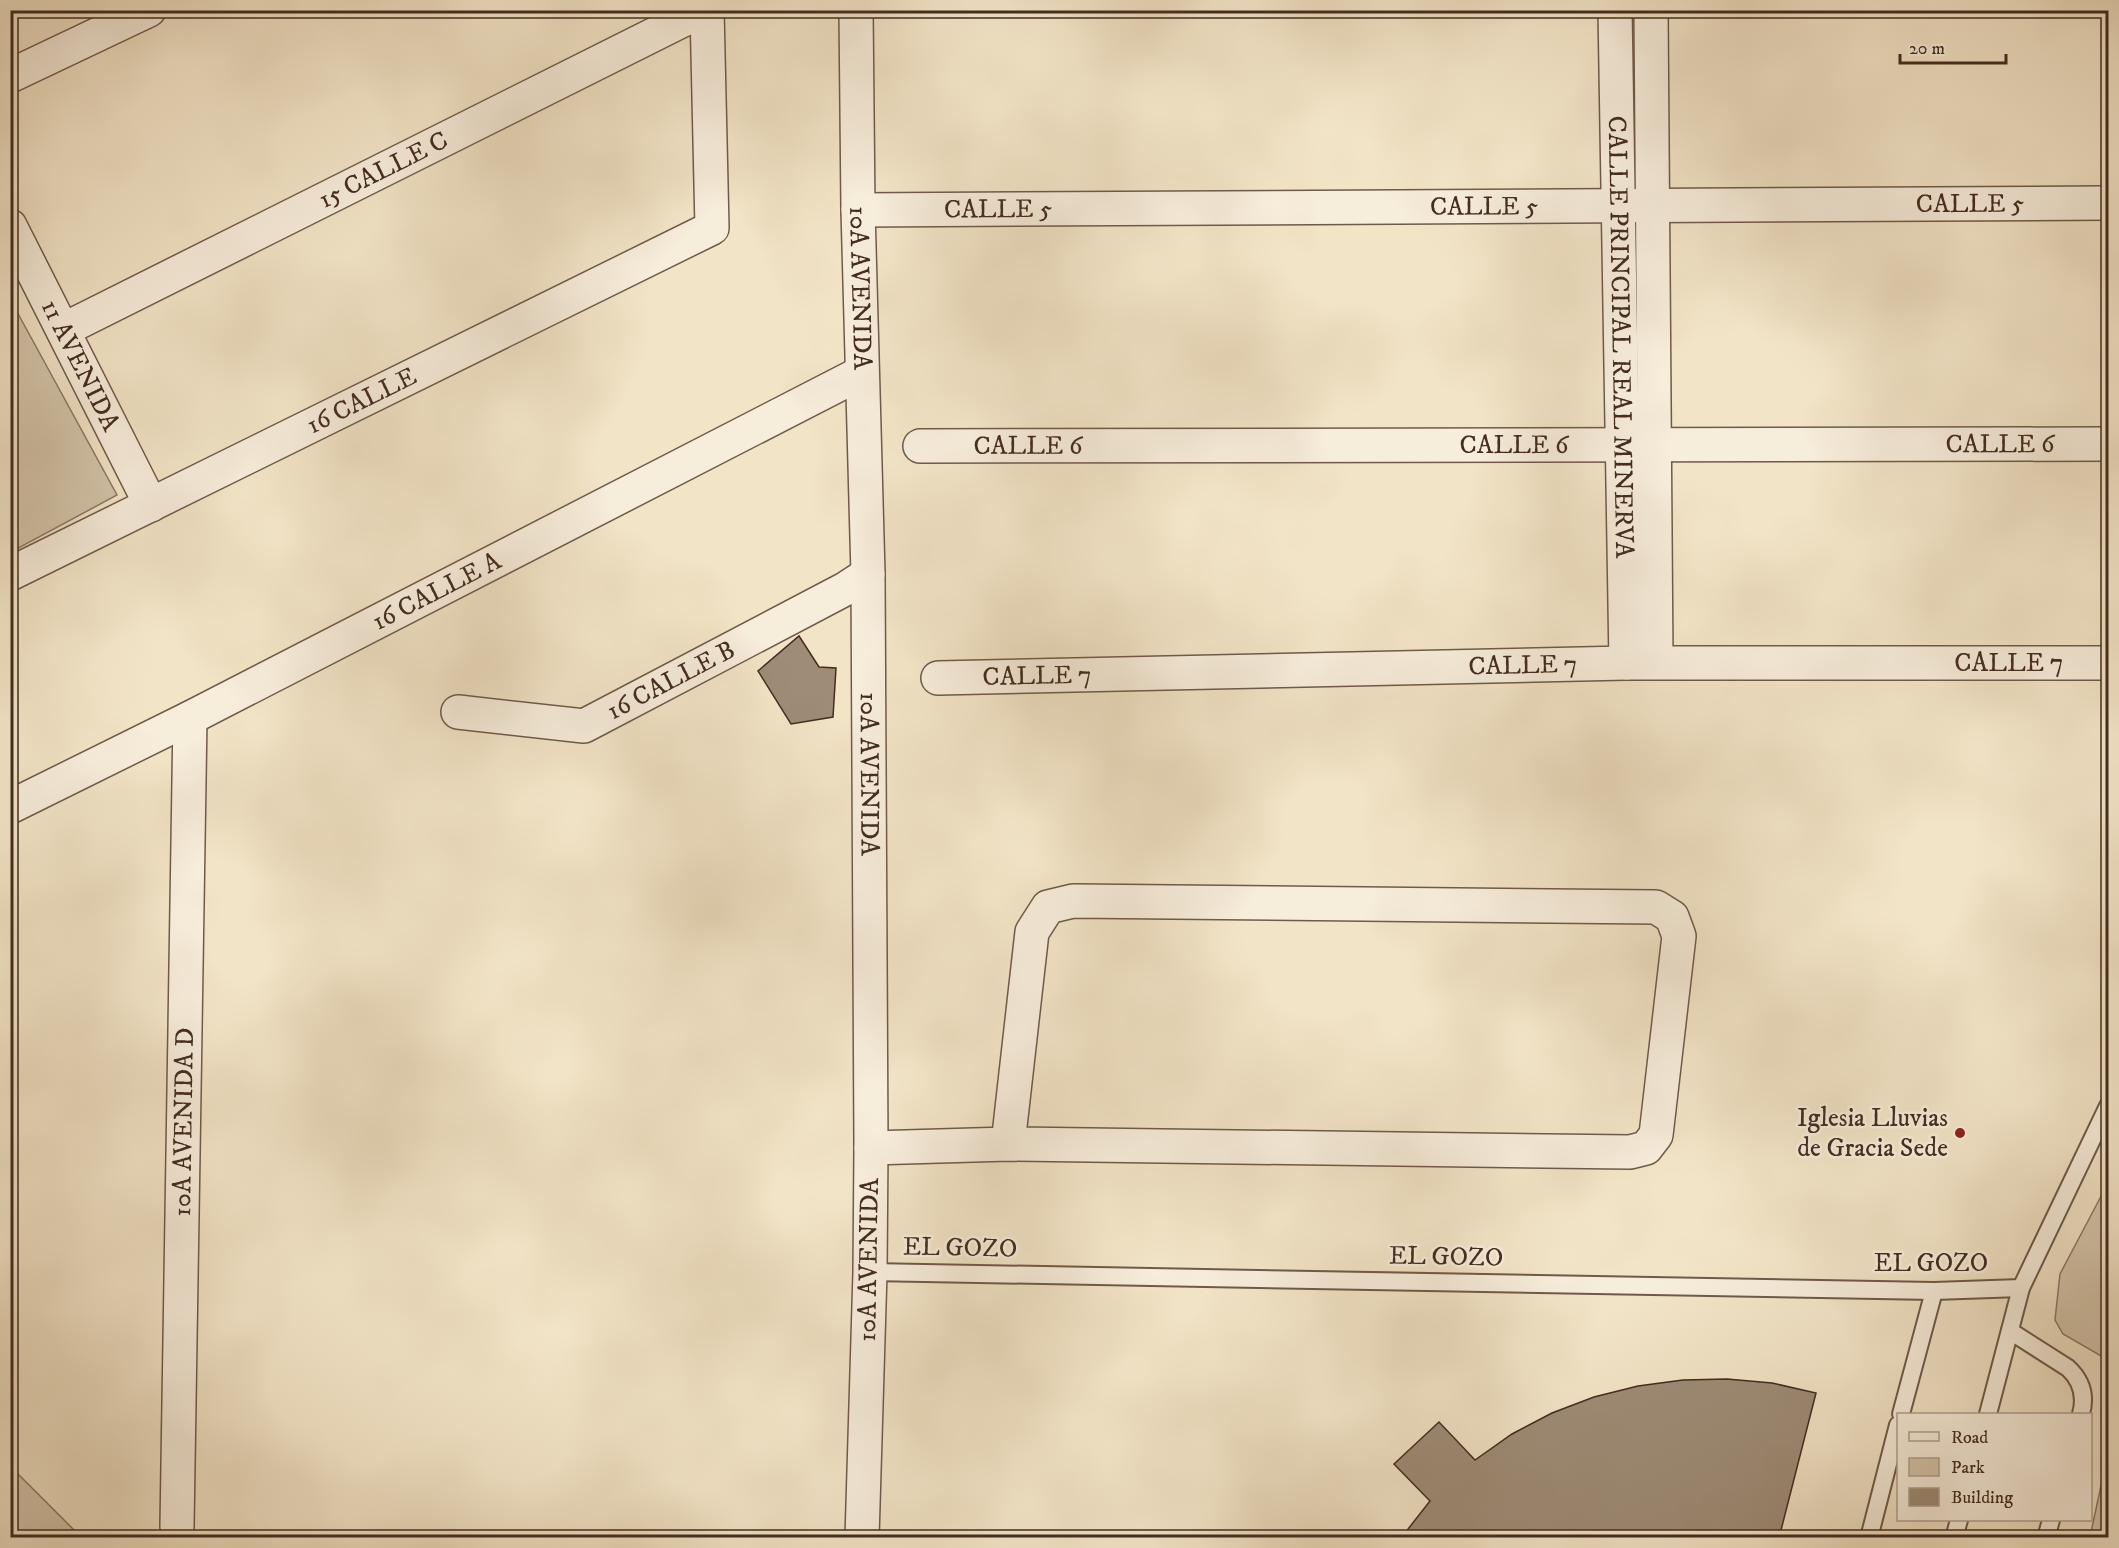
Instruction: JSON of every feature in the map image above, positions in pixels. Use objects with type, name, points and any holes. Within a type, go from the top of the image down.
[{"type":"street","points":[[10,76],[149,10]]},
{"type":"street","name":"16 CALLE","points":[[10,574],[712,228],[705,10]]},
{"type":"street","name":"15 CALLE C","points":[[63,330],[705,10]]},
{"type":"street","name":"10A AVENIDA","points":[[856,10],[861,373],[868,574],[871,1148],[870,1272],[862,1538]]},
{"type":"street","name":"CALLE PRINCIPAL REAL MINERVA","points":[[1615,10],[1622,445],[1641,663]]},
{"type":"street","name":"CALLE PRINCIPAL REAL MINERVA","points":[[1641,663],[1654,445],[1651,10]]},
{"type":"street","name":"CALLE 5","points":[[858,210],[2109,203]]},
{"type":"street","name":"11 AVENIDA","points":[[10,226],[151,504]]},
{"type":"street","name":"16 CALLE A","points":[[10,807],[190,718],[861,373]]},
{"type":"street","name":"CALLE 6","points":[[920,446],[2109,444]]},
{"type":"street","name":"16 CALLE B","points":[[458,712],[584,726],[844,589],[868,574]]},
{"type":"street","name":"CALLE 7","points":[[938,678],[1641,663],[2109,663]]},
{"type":"street","name":"10A AVENIDA D","points":[[177,1527],[190,718]]},
{"type":"street","points":[[871,1148],[1008,1144],[1630,1152],[1646,1148],[1656,1135],[1679,936],[1672,917],[1656,907],[1072,901],[1048,907],[1032,932],[1008,1144]]},
{"type":"lane","points":[[1988,1413],[2021,1288],[2109,1106]]},
{"type":"lane","name":"EL GOZO","points":[[870,1272],[1935,1291],[2021,1288]]},
{"type":"lane","points":[[1901,1413],[1935,1291]]},
{"type":"lane","points":[[2010,1331],[2068,1368],[2076,1376],[2084,1395],[2082,1413]]},
{"type":"lane","points":[[1869,1538],[1897,1433]]},
{"type":"lane","points":[[1954,1538],[1959,1521]]},
{"type":"lane","points":[[2046,1538],[2051,1521]]},
{"type":"green space","points":[[10,299],[117,495],[11,552],[10,552]]},
{"type":"green space","points":[[2108,1183],[2108,1360],[2063,1334],[2055,1320],[2060,1274]]},
{"type":"green space","points":[[2108,1453],[2108,1537],[2090,1537]]},
{"type":"green space","points":[[11,1467],[81,1537],[11,1537]]},
{"type":"building","points":[[799,636],[819,667],[836,668],[833,717],[791,724],[758,671]]},
{"type":"building","points":[[1727,1379],[1772,1383],[1816,1393],[1779,1538],[1401,1538],[1430,1501],[1394,1464],[1439,1422],[1475,1460],[1512,1434],[1552,1413],[1594,1397],[1638,1386],[1683,1380]]},
{"type":"place","name":"Iglesia Lluvias de Gracia Sede","points":[[1960,1133]]}]
